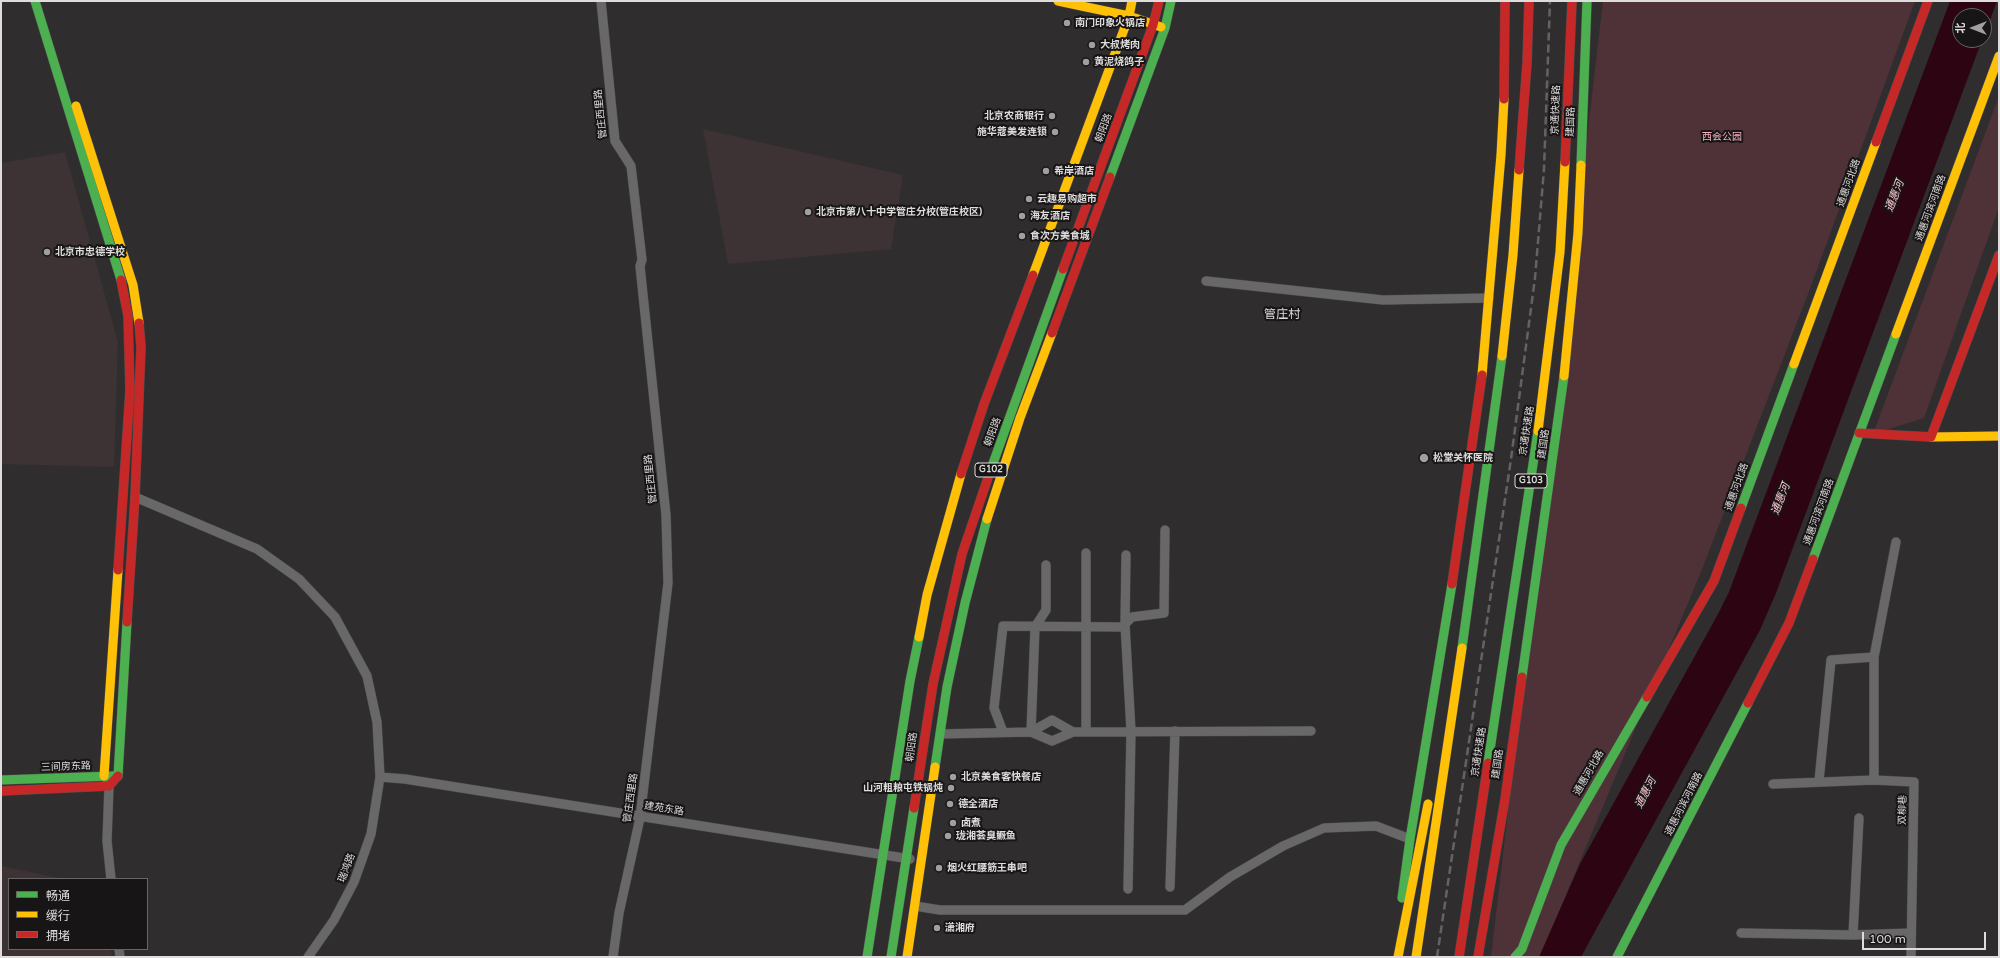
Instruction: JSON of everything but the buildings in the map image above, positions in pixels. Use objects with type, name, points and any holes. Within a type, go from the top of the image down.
[{"type":"main road","points":[[35,1],[123,288],[128,316],[130,390],[104,776]]},
{"type":"main road","points":[[44,1],[133,285],[138,314],[140,379],[135,497],[118,776],[109,786]]},
{"type":"main road","points":[[1058,1],[1128,16],[1165,28]]},
{"type":"main road","name":"朝阳路","points":[[867,957],[910,681],[927,595],[951,506],[984,404],[1056,215],[1128,16],[1132,1]]},
{"type":"main road","name":"朝阳路","points":[[883,957],[933,684],[962,554],[1017,396],[1153,25],[1159,1]]},
{"type":"main road","name":"朝阳路","points":[[907,957],[947,687],[965,603],[987,519],[1020,418],[1165,28],[1171,1]]},
{"type":"main road","points":[[1398,957],[1410,839],[1462,522],[1480,398],[1489,298],[1504,90],[1505,1]]},
{"type":"main road","points":[[1523,1],[1528,63]]},
{"type":"main road","points":[[1416,957],[1456,693],[1497,400],[1513,255],[1528,63],[1529,1]]},
{"type":"main road","name":"京通快速路","points":[[1459,957],[1547,365],[1560,252],[1572,1]]},
{"type":"main road","name":"建国路","points":[[1478,957],[1505,799],[1561,404],[1578,233],[1587,1]]},
{"type":"main road","name":"通惠河北路","points":[[1515,957],[1522,949],[1561,845],[1714,581],[1928,1]]},
{"type":"main road","name":"朝阳路","points":[[891,957],[902,858],[925,682],[954,552],[986,456],[1133,52]]},
{"type":"main road","name":"通惠河滨河南路","points":[[1617,957],[1789,623],[1999,56]]},
{"type":"main road","points":[[1931,436],[1999,255]]},
{"type":"main road","points":[[1860,433],[1931,436],[1999,436]]},
{"type":"main road","points":[[1398,957],[1427,809],[1456,693]]},
{"type":"main road","name":"三间房东路","points":[[1,780],[118,776]]},
{"type":"main road","name":"三间房东路","points":[[1,791],[109,786]]},
{"type":"street","name":"管庄西里路","points":[[601,1],[615,141],[631,166],[642,260],[640,266],[666,514],[668,583],[640,816],[619,913],[613,957]]},
{"type":"street","points":[[1206,281],[1383,300],[1489,298]]},
{"type":"street","name":"瑞鸿路","points":[[135,497],[257,549],[298,579],[335,617],[367,676],[377,722],[380,777],[371,834],[354,882],[334,920],[308,957]]},
{"type":"street","points":[[1003,732],[994,708],[1003,626],[1122,627],[1132,616],[1164,613],[1165,530]]},
{"type":"street","points":[[1874,780],[1874,657],[1896,542]]},
{"type":"street","points":[[1086,553],[1086,732]]},
{"type":"street","points":[[1126,555],[1125,624],[1131,731],[1128,889]]},
{"type":"street","points":[[1031,732],[1035,626],[1046,610],[1046,565]]},
{"type":"street","points":[[1820,781],[1831,660],[1874,657]]},
{"type":"street","points":[[1031,732],[1052,720],[1073,732]]},
{"type":"street","points":[[1170,887],[1175,731]]},
{"type":"street","points":[[940,734],[1031,732],[1052,741],[1073,732],[1311,731]]},
{"type":"street","points":[[104,776],[109,786],[107,841],[111,878]]},
{"type":"street","name":"建苑东路","points":[[380,777],[405,779],[922,861]]},
{"type":"street","name":"双柳巷","points":[[1772,784],[1874,780],[1914,782],[1911,957]]},
{"type":"street","points":[[1853,935],[1859,818]]},
{"type":"street","points":[[915,906],[940,910],[1185,910],[1230,877],[1282,846],[1324,828],[1376,826],[1410,839]]},
{"type":"street","points":[[1742,933],[1853,935],[1911,933]]},
{"type":"shaded area","name":"北京市第八十中学管庄分校(管庄校区)","points":[[703,129],[903,175],[891,249],[728,264]]},
{"type":"shaded area","name":"北京市忠德学校","points":[[65,152],[118,342],[114,467],[1,464],[1,163]]},
{"type":"shaded area","points":[[1,866],[59,878],[8,878],[8,950],[111,950],[112,957],[1,957]]},
{"type":"green space","name":"西会公园","points":[[1603,1],[1915,1],[1811,286],[1701,572],[1540,957],[1491,957]]},
{"type":"green space","points":[[1999,96],[1999,207],[1924,418],[1873,434]]},
{"type":"water","name":"通惠河","points":[[1950,1],[1997,1],[1992,14],[1992,8],[1952,8],[1952,48],[1979,48],[1776,593],[1760,630],[1581,957],[1539,957],[1580,864],[1729,592]]},
{"type":"railway","points":[[1437,957],[1511,459],[1535,278],[1544,169],[1550,1]]},
{"type":"traffic: fast","points":[[35,1],[121,280]]},
{"type":"traffic: fast","points":[[1110,177],[1165,28],[1171,1]]},
{"type":"traffic: fast","points":[[1581,165],[1587,1]]},
{"type":"traffic: fast","points":[[991,469],[1063,269]]},
{"type":"traffic: fast","points":[[1813,559],[1896,334]]},
{"type":"traffic: fast","points":[[1462,648],[1502,356]]},
{"type":"traffic: fast","points":[[1741,508],[1794,364]]},
{"type":"traffic: fast","points":[[1522,677],[1564,376]]},
{"type":"traffic: fast","points":[[1488,763],[1538,431]]},
{"type":"traffic: fast","points":[[935,767],[947,687],[965,603],[987,519]]},
{"type":"traffic: fast","points":[[1402,898],[1410,839],[1452,584]]},
{"type":"traffic: fast","points":[[118,776],[127,622]]},
{"type":"traffic: fast","points":[[867,957],[910,681],[919,637]]},
{"type":"traffic: fast","points":[[1515,957],[1522,949],[1561,845],[1647,697]]},
{"type":"traffic: fast","points":[[1617,957],[1748,703]]},
{"type":"traffic: fast","points":[[1,780],[113,776]]},
{"type":"traffic: fast","points":[[891,957],[914,808]]},
{"type":"traffic: slow","points":[[1058,1],[1129,16],[1161,27]]},
{"type":"traffic: slow","points":[[1033,275],[1129,16],[1132,1]]},
{"type":"traffic: slow","points":[[1896,334],[1999,56]]},
{"type":"traffic: slow","points":[[1482,375],[1501,155],[1504,99]]},
{"type":"traffic: slow","points":[[76,106],[133,285],[139,323]]},
{"type":"traffic: slow","points":[[1794,364],[1876,142]]},
{"type":"traffic: slow","points":[[1538,431],[1560,252],[1565,162]]},
{"type":"traffic: slow","points":[[1564,376],[1578,233],[1581,165]]},
{"type":"traffic: slow","points":[[1502,356],[1513,255],[1519,170]]},
{"type":"traffic: slow","points":[[987,519],[1020,418],[1052,333]]},
{"type":"traffic: slow","points":[[1931,437],[1999,436]]},
{"type":"traffic: slow","points":[[919,637],[927,595],[961,474]]},
{"type":"traffic: slow","points":[[104,776],[118,570]]},
{"type":"traffic: slow","points":[[1416,957],[1462,648]]},
{"type":"traffic: slow","points":[[907,957],[935,767]]},
{"type":"traffic: slow","points":[[1398,957],[1428,804]]},
{"type":"traffic: jam","points":[[1063,269],[1153,25],[1159,1]]},
{"type":"traffic: jam","points":[[1504,99],[1505,1]]},
{"type":"traffic: jam","points":[[1519,170],[1527,63],[1529,1]]},
{"type":"traffic: jam","points":[[1565,162],[1572,1]]},
{"type":"traffic: jam","points":[[1876,142],[1928,1]]},
{"type":"traffic: jam","points":[[1052,333],[1110,177]]},
{"type":"traffic: jam","points":[[1859,433],[1931,437],[1999,255]]},
{"type":"traffic: jam","points":[[961,474],[984,404],[1033,275]]},
{"type":"traffic: jam","points":[[118,570],[130,390],[128,316],[121,280]]},
{"type":"traffic: jam","points":[[127,622],[135,497],[141,347],[139,323]]},
{"type":"traffic: jam","points":[[1452,584],[1482,375]]},
{"type":"traffic: jam","points":[[914,808],[933,684],[962,554],[991,469]]},
{"type":"traffic: jam","points":[[1647,697],[1714,581],[1741,508]]},
{"type":"traffic: jam","points":[[1748,703],[1789,623],[1813,559]]},
{"type":"traffic: jam","points":[[1478,957],[1505,799],[1522,677]]},
{"type":"traffic: jam","points":[[1459,957],[1488,763]]},
{"type":"traffic: jam","points":[[1,791],[109,786],[118,776]]},
{"type":"place","name":"南门印象火锅店","points":[[1067,23]]},
{"type":"place","name":"大叔烤肉","points":[[1092,45]]},
{"type":"place","name":"黄泥烧鸽子","points":[[1086,62]]},
{"type":"place","name":"北京农商银行","points":[[1052,116]]},
{"type":"place","name":"施华蔻美发连锁","points":[[1055,132]]},
{"type":"place","name":"希岸酒店","points":[[1046,171]]},
{"type":"place","name":"云趣易购超市","points":[[1029,199]]},
{"type":"place","name":"北京市第八十中学管庄分校(管庄校区)","points":[[808,212]]},
{"type":"place","name":"海友酒店","points":[[1022,216]]},
{"type":"place","name":"食次方美食城","points":[[1022,236]]},
{"type":"place","name":"北京市忠德学校","points":[[47,252]]},
{"type":"place","name":"松堂关怀医院","points":[[1424,458]]},
{"type":"place","name":"北京美食客快餐店","points":[[953,777]]},
{"type":"place","name":"山河粗粮屯铁锅炖","points":[[951,788]]},
{"type":"place","name":"德全酒店","points":[[950,804]]},
{"type":"place","name":"卤煮","points":[[953,823]]},
{"type":"place","name":"珑湘荟臭鳜鱼","points":[[948,836]]},
{"type":"place","name":"烟火红腰筋王串吧","points":[[939,868]]},
{"type":"place","name":"潇湘府","points":[[937,928]]},
{"type":"district","name":"管庄村","points":[[1282,315]]}]
